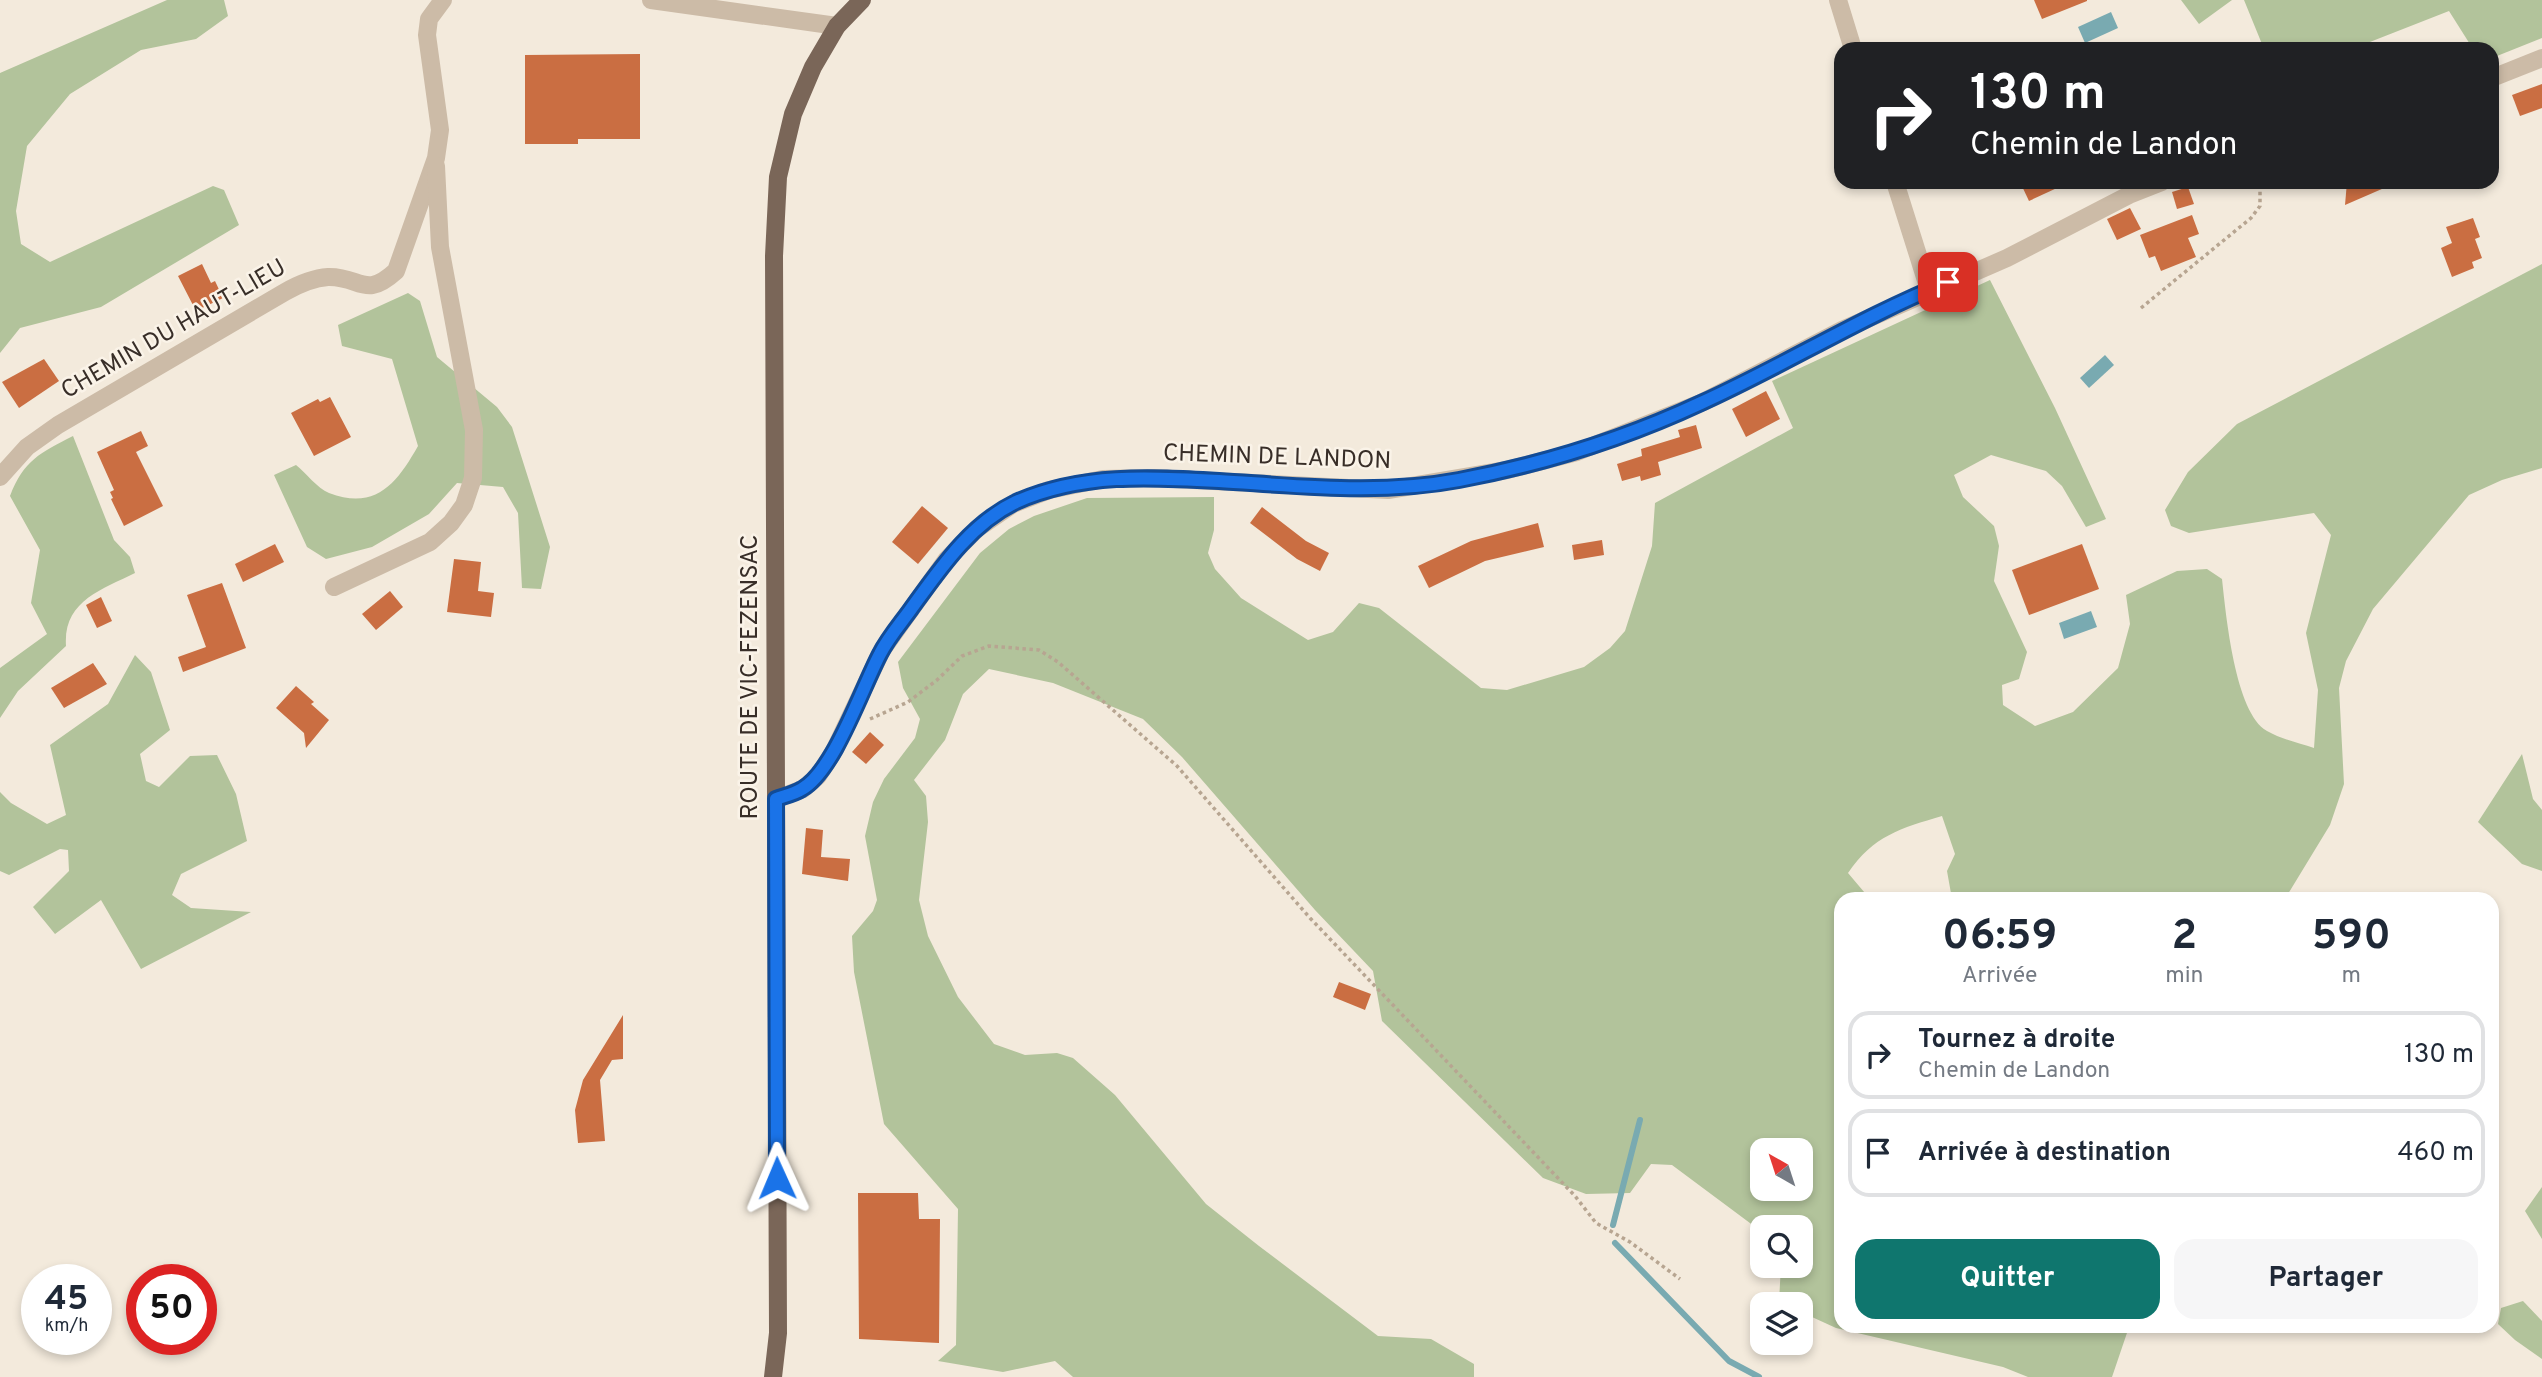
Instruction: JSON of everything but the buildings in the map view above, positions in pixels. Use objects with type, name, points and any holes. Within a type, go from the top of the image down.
[{"type":"main road","name":"ROUTE DE VIC-FEZENSAC","points":[[774,1377],[778,1333],[774,256],[778,177],[793,114],[813,67],[837,26],[862,0]]},
{"type":"street","name":"CHEMIN DU HAUT-LIEU","points":[[0,477],[27,447],[58,425],[297,286],[309,280],[331,277],[370,286],[383,283],[396,271],[436,158],[440,130],[427,35],[429,19],[443,0]]},
{"type":"street","points":[[651,0],[837,26]]},
{"type":"street","points":[[1838,0],[1851,42]]},
{"type":"street","points":[[2499,75],[2542,58]]},
{"type":"street","points":[[334,587],[430,542],[451,523],[464,505],[473,478],[474,430],[440,247],[436,158]]},
{"type":"street","points":[[1897,189],[1929,290]]},
{"type":"street","name":"CHEMIN DE LANDON","points":[[776,799],[803,789],[818,776],[834,751],[882,650],[940,569],[978,528],[1013,504],[1048,490],[1103,479],[1154,478],[1388,490],[1507,470],[1615,438],[1703,402],[1842,330],[2007,258],[2144,189]]},
{"type":"path","points":[[2141,307],[2251,218],[2260,206],[2260,189]]},
{"type":"path","points":[[861,726],[871,718],[908,702],[962,656],[989,646],[1039,650],[1058,662],[1177,766],[1310,918],[1575,1196],[1596,1223],[1630,1242],[1680,1279]]},
{"type":"green space","points":[[167,0],[224,0],[228,16],[196,39],[141,50],[70,94],[27,146],[16,211],[21,244],[50,262],[213,186],[224,190],[239,225],[101,307],[20,328],[0,353],[0,73]]},
{"type":"green space","points":[[2181,0],[2232,0],[2199,24]]},
{"type":"green space","points":[[2244,0],[2542,0],[2542,38],[2499,55],[2499,42],[2469,42],[2449,11],[2370,42],[2261,42]]},
{"type":"green space","points":[[2542,264],[2542,468],[2502,480],[2469,495],[2373,609],[2346,661],[2339,688],[2344,784],[2330,825],[2289,892],[1951,892],[1947,871],[1955,854],[1942,816],[1889,835],[1867,850],[1848,873],[1864,892],[1834,892],[1834,1327],[1813,1317],[1813,1292],[1780,1292],[1780,1278],[1813,1278],[1813,1215],[1750,1215],[1750,1223],[1672,1165],[1651,1164],[1630,1193],[1586,1194],[1543,1178],[1382,1021],[1373,971],[1315,910],[1182,757],[1143,719],[1053,683],[989,669],[963,694],[945,740],[914,780],[926,796],[928,822],[919,900],[928,936],[958,997],[994,1044],[1025,1055],[1057,1053],[1073,1058],[1115,1095],[1206,1204],[1378,1336],[1431,1339],[1474,1364],[1474,1377],[1073,1377],[1055,1361],[1003,1372],[938,1361],[956,1345],[958,1209],[884,1124],[854,972],[852,936],[873,911],[877,900],[865,836],[873,802],[884,779],[915,738],[920,719],[903,688],[898,662],[980,553],[1009,529],[1034,516],[1087,498],[1214,497],[1214,530],[1208,553],[1215,569],[1241,598],[1308,640],[1333,632],[1359,603],[1379,608],[1481,688],[1507,690],[1584,667],[1610,648],[1625,631],[1652,546],[1655,503],[1793,428],[1772,381],[1990,280],[2055,408],[2106,519],[2086,527],[2062,486],[2046,471],[1991,455],[1954,475],[1963,497],[1994,526],[1999,546],[1994,581],[2027,652],[2019,679],[2002,685],[2003,705],[2035,726],[2073,712],[2118,668],[2130,624],[2126,595],[2177,571],[2207,569],[2222,579],[2234,662],[2247,705],[2256,721],[2272,734],[2314,748],[2318,690],[2306,633],[2331,535],[2314,513],[2189,533],[2171,526],[2165,510],[2188,472],[2237,424]]},
{"type":"green space","points":[[408,293],[420,301],[437,357],[497,407],[512,427],[550,547],[541,589],[522,588],[518,513],[503,487],[457,483],[429,514],[372,547],[326,559],[307,547],[274,475],[296,465],[325,491],[345,498],[360,498],[383,490],[402,471],[418,446],[392,359],[342,346],[338,325]]},
{"type":"green space","points":[[73,436],[114,540],[130,557],[135,573],[97,592],[78,608],[71,618],[66,646],[18,691],[0,718],[0,668],[47,634],[31,603],[40,550],[10,496],[21,474],[34,459]]},
{"type":"green space","points":[[135,655],[151,672],[170,730],[140,754],[146,781],[159,787],[190,756],[217,755],[236,794],[247,841],[181,874],[172,895],[191,908],[251,912],[141,969],[101,900],[55,934],[33,907],[69,871],[68,850],[60,849],[9,875],[0,871],[0,792],[11,803],[47,824],[66,815],[50,745],[108,704]]},
{"type":"green space","points":[[2522,754],[2533,799],[2542,810],[2542,871],[2522,864],[2478,822]]},
{"type":"green space","points":[[2542,1187],[2542,1239],[2525,1211]]},
{"type":"green space","points":[[2523,1301],[2542,1321],[2542,1359],[2499,1325],[2501,1308]]},
{"type":"green space","points":[[1857,1333],[2127,1333],[2112,1377],[2028,1377],[2003,1367]]},
{"type":"water","points":[[2111,12],[2118,28],[2085,42],[2078,27]]},
{"type":"water","points":[[2105,355],[2114,365],[2089,388],[2080,378]]},
{"type":"water","points":[[2091,611],[2097,627],[2064,639],[2059,623]]},
{"type":"waterway","points":[[1613,1225],[1640,1120]]},
{"type":"waterway","points":[[1615,1243],[1729,1361],[1759,1377]]},
{"type":"route","points":[[777,1178],[776,799],[803,789],[818,776],[834,751],[882,650],[947,559],[978,528],[1013,504],[1048,490],[1103,479],[1154,478],[1388,490],[1456,481],[1507,470],[1577,452],[1628,434],[1703,402],[1842,330],[1948,282]]}]
